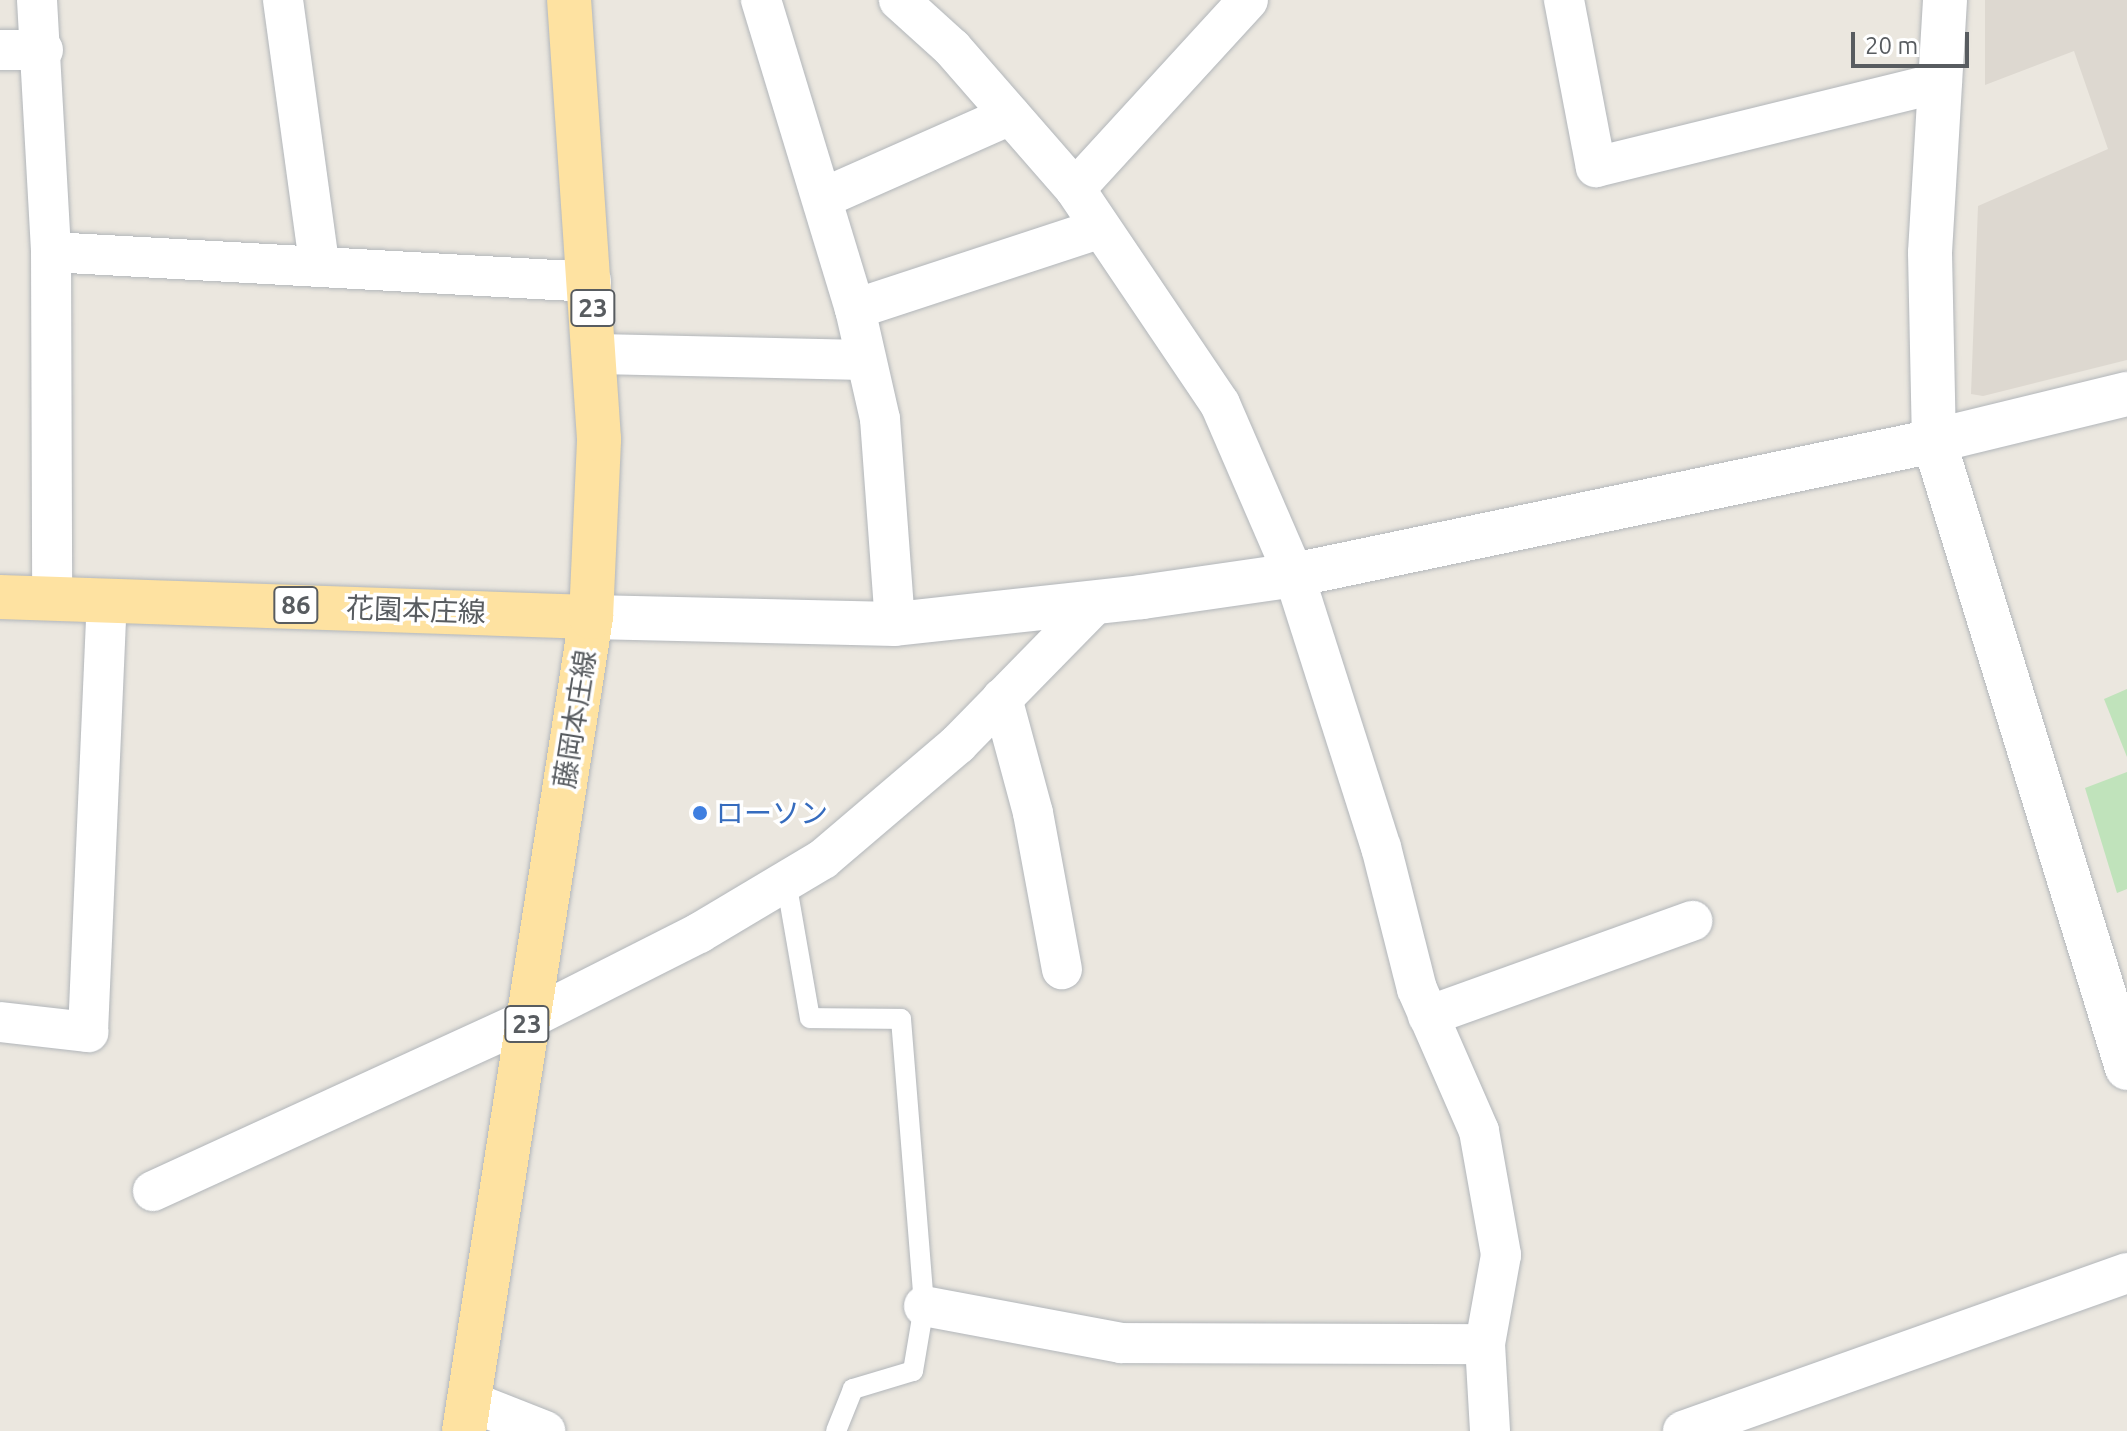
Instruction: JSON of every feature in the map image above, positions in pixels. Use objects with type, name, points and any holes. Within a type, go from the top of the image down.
[{"type":"main road","name":"藤岡本庄線","points":[[466,1416],[591,617],[599,439],[596,354],[569,0]]},
{"type":"main road","name":"花園本庄線","points":[[0,597],[591,617]]},
{"type":"street","points":[[37,0],[43,50],[51,252],[52,598]]},
{"type":"street","points":[[283,0],[319,263]]},
{"type":"street","points":[[761,0],[855,309],[880,419],[895,624]]},
{"type":"street","points":[[899,0],[952,48],[1075,189],[1099,229],[1220,404],[1294,575],[1428,1016],[1479,1131],[1501,1255],[1485,1344],[1490,1431]]},
{"type":"street","points":[[1075,189],[1248,0]]},
{"type":"street","points":[[1564,0],[1596,167],[1942,82]]},
{"type":"street","points":[[1945,0],[1930,253],[1934,441],[2118,1015],[2127,1068]]},
{"type":"street","points":[[0,50],[43,50]]},
{"type":"street","points":[[823,198],[1010,115]]},
{"type":"street","points":[[855,309],[1099,229]]},
{"type":"street","points":[[51,252],[319,263],[591,282]]},
{"type":"street","points":[[596,354],[866,360]]},
{"type":"street","points":[[591,617],[895,624],[1096,603],[1294,575],[1934,441],[2127,394]]},
{"type":"street","points":[[0,1022],[88,1032],[107,599]]},
{"type":"street","points":[[153,1191],[527,1020],[699,933],[823,859],[958,744],[1096,603]]},
{"type":"street","points":[[1002,698],[1033,813],[1062,969]]},
{"type":"street","points":[[1428,1016],[1692,921]]},
{"type":"street","points":[[1683,1431],[2127,1273]]},
{"type":"street","points":[[924,1306],[1121,1343],[1485,1344]]},
{"type":"street","points":[[466,1416],[545,1431]]},
{"type":"lane","points":[[786,881],[810,1018],[901,1019],[924,1306],[913,1371],[853,1389],[836,1431]]},
{"type":"shaded area","points":[[1985,0],[2127,0],[2127,360],[1983,396],[1971,394],[1978,206],[2108,149],[2074,51],[1985,85]]},
{"type":"green space","points":[[2127,689],[2127,757],[2104,699]]},
{"type":"green space","points":[[2127,772],[2127,889],[2117,893],[2085,788]]},
{"type":"place","name":"ローソン","points":[[700,813]]}]
